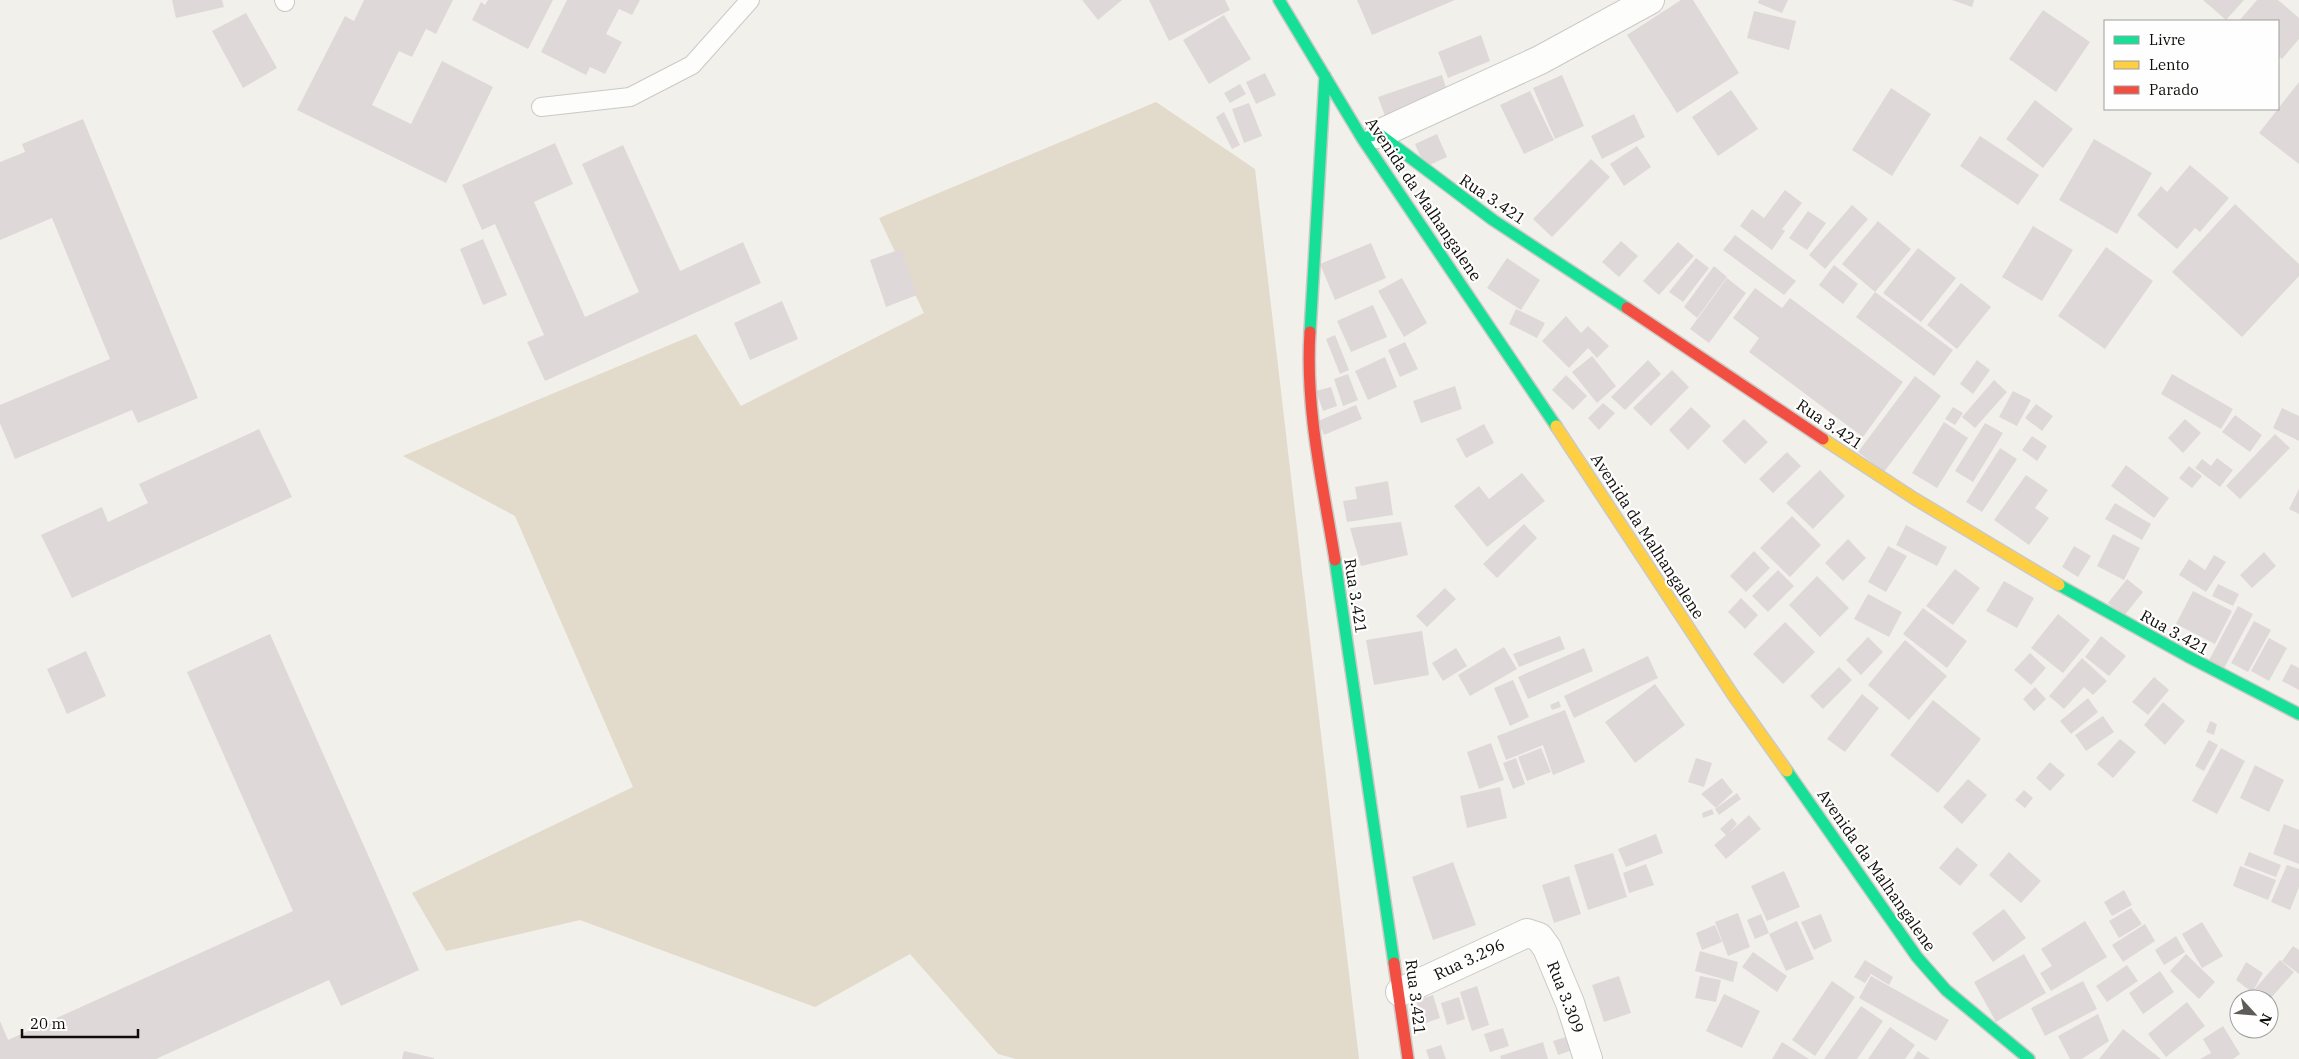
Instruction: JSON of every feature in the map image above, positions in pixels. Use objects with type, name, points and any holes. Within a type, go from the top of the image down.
[{"type":"street","name":"Avenida da Malhangalene","points":[[1279,0],[1325,76],[1370,136],[1425,234],[1504,346],[1733,695],[1917,957],[1946,990],[2028,1059]]},
{"type":"street","points":[[1370,136],[1540,60],[1650,0]]},
{"type":"street","name":"Rua 3.421","points":[[1325,76],[1308,361],[1313,425],[1400,992],[1408,1059]]},
{"type":"street","name":"Rua 3.421","points":[[1370,136],[1697,352],[1868,469],[1993,548],[2186,658],[2299,714]]},
{"type":"street","name":"Rua 3.296","points":[[1400,992],[1527,933],[1539,937]]},
{"type":"street","name":"Rua 3.309","points":[[1539,937],[1546,948],[1570,1003],[1588,1059]]},
{"type":"lane","points":[[541,107],[630,97],[692,65],[750,0]]},
{"type":"shaded area","points":[[1156,102],[1255,169],[1359,1059],[1016,1059],[998,1054],[910,954],[815,1007],[580,920],[446,951],[412,893],[633,787],[515,516],[403,456],[696,334],[741,406],[924,313],[879,218]]},
{"type":"building","points":[[172,0],[222,0],[224,7],[176,18]]},
{"type":"building","points":[[364,0],[453,0],[436,34],[426,29],[412,57],[399,51],[372,105],[411,124],[442,61],[493,87],[446,183],[297,110],[345,16],[354,21]]},
{"type":"building","points":[[488,0],[553,0],[528,49],[472,20],[481,2],[485,5]]},
{"type":"building","points":[[567,0],[640,0],[632,15],[619,9],[606,34],[622,42],[605,74],[590,67],[586,75],[541,52]]},
{"type":"building","points":[[1082,0],[1122,0],[1098,20]]},
{"type":"building","points":[[1149,0],[1225,0],[1230,10],[1169,41]]},
{"type":"building","points":[[1357,0],[1455,0],[1372,35]]},
{"type":"building","points":[[1681,0],[1693,0],[1739,73],[1677,113],[1627,35]]},
{"type":"building","points":[[1759,0],[1788,0],[1782,13],[1758,3]]},
{"type":"building","points":[[1952,0],[1974,0],[1972,7]]},
{"type":"building","points":[[2203,0],[2244,0],[2226,20]]},
{"type":"building","points":[[2257,0],[2278,0],[2299,18],[2299,39],[2282,59],[2279,57],[2279,20],[2240,20]]},
{"type":"building","points":[[2043,10],[2090,42],[2056,92],[2009,59]]},
{"type":"building","points":[[1754,11],[1796,21],[1789,50],[1747,38]]},
{"type":"building","points":[[246,13],[277,68],[243,88],[212,31]]},
{"type":"building","points":[[1224,15],[1251,59],[1209,84],[1183,40]]},
{"type":"building","points":[[1481,35],[1490,61],[1448,78],[1438,52]]},
{"type":"building","points":[[1265,73],[1276,95],[1256,104],[1246,82]]},
{"type":"building","points":[[1442,75],[1448,94],[1385,116],[1378,97]]},
{"type":"building","points":[[1562,75],[1584,126],[1555,139],[1533,88]]},
{"type":"building","points":[[2299,82],[2299,164],[2259,133],[2279,110]]},
{"type":"building","points":[[1240,84],[1246,94],[1230,103],[1224,93]]},
{"type":"building","points":[[1891,88],[1931,114],[1892,176],[1852,150]]},
{"type":"building","points":[[1731,90],[1758,129],[1718,156],[1692,117]]},
{"type":"building","points":[[1530,91],[1554,140],[1524,154],[1500,105]]},
{"type":"building","points":[[2035,100],[2073,129],[2043,168],[2006,139]]},
{"type":"building","points":[[1249,103],[1262,136],[1244,143],[1232,109]]},
{"type":"building","points":[[1224,112],[1240,145],[1232,149],[1216,117]]},
{"type":"building","points":[[1634,114],[1645,137],[1602,159],[1591,136]]},
{"type":"building","points":[[83,119],[198,398],[138,423],[132,410],[15,459],[0,423],[0,405],[110,359],[52,218],[0,240],[0,162],[25,152],[22,144]]},
{"type":"building","points":[[1437,134],[1447,157],[1425,167],[1415,144]]},
{"type":"building","points":[[1980,136],[2039,175],[2018,205],[1960,166]]},
{"type":"building","points":[[2094,139],[2152,173],[2117,234],[2059,200]]},
{"type":"building","points":[[555,143],[573,184],[534,202],[585,317],[639,292],[582,164],[623,145],[680,271],[743,242],[761,283],[545,381],[527,342],[544,335],[495,224],[482,230],[462,185]]},
{"type":"building","points":[[1637,146],[1651,167],[1624,186],[1610,164]]},
{"type":"building","points":[[1591,159],[1610,177],[1552,237],[1533,219]]},
{"type":"building","points":[[2190,165],[2229,198],[2200,232],[2195,228],[2177,249],[2137,215],[2161,186],[2167,192]]},
{"type":"building","points":[[1785,190],[1802,203],[1782,229],[1785,231],[1772,250],[1740,226],[1752,209],[1764,218]]},
{"type":"building","points":[[2235,204],[2299,264],[2299,276],[2242,337],[2172,272]]},
{"type":"building","points":[[1852,205],[1868,219],[1825,269],[1809,255]]},
{"type":"building","points":[[1808,211],[1826,223],[1807,250],[1789,238]]},
{"type":"building","points":[[1878,221],[1911,249],[1875,292],[1842,264]]},
{"type":"building","points":[[2033,226],[2073,250],[2042,301],[2002,277]]},
{"type":"building","points":[[1735,235],[1796,281],[1784,295],[1723,250]]},
{"type":"building","points":[[483,239],[507,295],[483,305],[460,249]]},
{"type":"building","points":[[1621,241],[1638,256],[1619,277],[1602,262]]},
{"type":"building","points":[[1678,242],[1694,256],[1659,295],[1643,281]]},
{"type":"building","points":[[1371,243],[1386,278],[1335,300],[1320,264]]},
{"type":"building","points":[[2106,247],[2153,281],[2105,349],[2058,316]]},
{"type":"building","points":[[1918,248],[1956,278],[1921,322],[1883,293]]},
{"type":"building","points":[[901,249],[917,295],[886,307],[870,260]]},
{"type":"building","points":[[1507,258],[1540,280],[1521,310],[1487,288]]},
{"type":"building","points":[[1696,258],[1709,268],[1683,302],[1669,292]]},
{"type":"building","points":[[1834,265],[1858,284],[1843,304],[1819,285]]},
{"type":"building","points":[[1714,266],[1727,277],[1697,318],[1684,307]]},
{"type":"building","points":[[1402,278],[1427,323],[1404,337],[1378,291]]},
{"type":"building","points":[[1727,278],[1746,293],[1709,343],[1690,329]]},
{"type":"building","points":[[1961,283],[1991,307],[1957,349],[1927,325]]},
{"type":"building","points":[[1755,288],[1782,308],[1790,298],[1903,382],[1863,437],[1749,352],[1759,338],[1733,318]]},
{"type":"building","points":[[1875,292],[1953,350],[1934,376],[1856,317]]},
{"type":"building","points":[[782,301],[798,339],[750,360],[734,323]]},
{"type":"building","points":[[1373,305],[1387,337],[1351,352],[1337,321]]},
{"type":"building","points":[[1516,309],[1545,323],[1537,338],[1509,324]]},
{"type":"building","points":[[1566,316],[1581,333],[1588,326],[1609,346],[1597,358],[1588,348],[1569,368],[1542,341]]},
{"type":"building","points":[[1335,335],[1349,370],[1340,374],[1326,339]]},
{"type":"building","points":[[1405,342],[1418,369],[1400,377],[1388,350]]},
{"type":"building","points":[[1592,356],[1616,386],[1597,403],[1572,372]]},
{"type":"building","points":[[1385,357],[1397,387],[1368,400],[1355,371]]},
{"type":"building","points":[[1648,360],[1661,374],[1625,410],[1611,397]]},
{"type":"building","points":[[1977,360],[1990,370],[1973,394],[1960,384]]},
{"type":"building","points":[[1672,370],[1689,387],[1651,426],[1633,408]]},
{"type":"building","points":[[1348,374],[1358,400],[1343,406],[1334,379]]},
{"type":"building","points":[[2172,374],[2233,409],[2221,429],[2161,394]]},
{"type":"building","points":[[1566,375],[1587,396],[1573,410],[1552,390]]},
{"type":"building","points":[[1915,376],[1941,396],[1884,472],[1858,452]]},
{"type":"building","points":[[1994,380],[2007,392],[1975,428],[1962,417]]},
{"type":"building","points":[[1455,386],[1462,409],[1421,423],[1413,401]]},
{"type":"building","points":[[1331,387],[1337,406],[1323,411],[1316,391]]},
{"type":"building","points":[[2013,391],[2031,400],[2017,426],[1999,417]]},
{"type":"building","points":[[1603,403],[1615,413],[1599,430],[1588,418]]},
{"type":"building","points":[[2036,404],[2053,416],[2042,431],[2025,418]]},
{"type":"building","points":[[1356,405],[1362,419],[1324,435],[1318,421]]},
{"type":"building","points":[[1691,407],[1711,426],[1688,450],[1669,430]]},
{"type":"building","points":[[1953,407],[1963,413],[1955,425],[1945,419]]},
{"type":"building","points":[[2282,408],[2299,416],[2299,441],[2273,428]]},
{"type":"building","points":[[2235,415],[2262,435],[2250,452],[2222,432]]},
{"type":"building","points":[[1744,419],[1768,442],[1745,464],[1722,441]]},
{"type":"building","points":[[2185,419],[2201,433],[2183,453],[2168,438]]},
{"type":"building","points":[[1944,422],[1968,438],[1937,488],[1912,473]]},
{"type":"building","points":[[1985,423],[2003,433],[1973,482],[1955,471]]},
{"type":"building","points":[[1484,424],[1494,443],[1466,458],[1456,439]]},
{"type":"building","points":[[259,429],[292,497],[72,598],[41,535],[102,507],[108,522],[148,503],[139,484]]},
{"type":"building","points":[[2275,434],[2290,448],[2240,499],[2226,486]]},
{"type":"building","points":[[2032,436],[2047,446],[2037,461],[2022,450]]},
{"type":"building","points":[[2000,448],[2017,459],[1982,512],[1966,502]]},
{"type":"building","points":[[1787,452],[1801,466],[1773,493],[1759,479]]},
{"type":"building","points":[[2217,458],[2233,470],[2220,487],[2195,468],[2202,459],[2211,466]]},
{"type":"building","points":[[2126,465],[2169,498],[2154,518],[2111,486]]},
{"type":"building","points":[[2189,466],[2202,476],[2192,488],[2179,478]]},
{"type":"building","points":[[1820,470],[1845,496],[1813,529],[1786,503]]},
{"type":"building","points":[[1522,473],[1545,501],[1487,547],[1454,506],[1479,486],[1489,499]]},
{"type":"building","points":[[2026,475],[2048,490],[2035,508],[2049,518],[2029,545],[1994,520]]},
{"type":"building","points":[[1388,481],[1393,515],[1347,522],[1343,501],[1357,499],[1355,487]]},
{"type":"building","points":[[2299,489],[2299,514],[2289,509]]},
{"type":"building","points":[[2115,503],[2151,524],[2142,540],[2105,519]]},
{"type":"building","points":[[1792,516],[1821,545],[1790,577],[1760,548]]},
{"type":"building","points":[[1401,522],[1408,555],[1361,566],[1350,528]]},
{"type":"building","points":[[1524,524],[1537,538],[1497,578],[1483,564]]},
{"type":"building","points":[[1906,525],[1947,547],[1937,566],[1896,545]]},
{"type":"building","points":[[2113,534],[2140,548],[2124,580],[2097,566]]},
{"type":"building","points":[[1848,539],[1866,558],[1843,581],[1825,563]]},
{"type":"building","points":[[1888,546],[1907,556],[1886,592],[1868,582]]},
{"type":"building","points":[[2074,546],[2091,556],[2078,577],[2062,567]]},
{"type":"building","points":[[1754,551],[1770,568],[1746,592],[1730,576]]},
{"type":"building","points":[[2264,552],[2276,566],[2252,588],[2240,575]]},
{"type":"building","points":[[2214,555],[2226,562],[2206,592],[2179,575],[2189,559],[2205,570]]},
{"type":"building","points":[[1955,569],[1980,588],[1953,625],[1926,606]]},
{"type":"building","points":[[1778,570],[1794,586],[1768,612],[1752,596]]},
{"type":"building","points":[[1817,576],[1849,608],[1820,637],[1789,605]]},
{"type":"building","points":[[2127,579],[2143,592],[2124,616],[2108,603]]},
{"type":"building","points":[[2004,581],[2034,598],[2017,628],[1986,611]]},
{"type":"building","points":[[2218,584],[2239,594],[2233,606],[2212,596]]},
{"type":"building","points":[[1445,588],[1456,599],[1427,627],[1416,616]]},
{"type":"building","points":[[2193,591],[2232,611],[2215,644],[2176,624]]},
{"type":"building","points":[[1868,594],[1902,612],[1889,637],[1854,619]]},
{"type":"building","points":[[1741,598],[1758,615],[1745,629],[1728,612]]},
{"type":"building","points":[[2238,606],[2253,614],[2223,670],[2208,662]]},
{"type":"building","points":[[1923,608],[1967,641],[1947,668],[1903,634]]},
{"type":"building","points":[[2058,614],[2090,640],[2063,673],[2031,648]]},
{"type":"building","points":[[2254,621],[2271,630],[2248,672],[2231,663]]},
{"type":"building","points":[[1785,622],[1815,652],[1783,684],[1753,654]]},
{"type":"building","points":[[1422,631],[1429,675],[1374,685],[1366,640]]},
{"type":"building","points":[[270,634],[419,970],[341,1006],[329,980],[156,1059],[0,1059],[0,1021],[8,1040],[293,911],[187,672]]},
{"type":"building","points":[[1560,636],[1565,649],[1519,667],[1513,654]]},
{"type":"building","points":[[2101,636],[2126,656],[2109,676],[2085,657]]},
{"type":"building","points":[[1868,637],[1883,652],[1861,675],[1846,660]]},
{"type":"building","points":[[2269,638],[2287,648],[2269,681],[2251,671]]},
{"type":"building","points":[[1905,640],[1947,676],[1909,720],[1868,685]]},
{"type":"building","points":[[1504,647],[1517,669],[1470,696],[1458,675]]},
{"type":"building","points":[[1456,648],[1467,666],[1443,681],[1432,663]]},
{"type":"building","points":[[1584,648],[1593,671],[1528,699],[1518,677]]},
{"type":"building","points":[[86,651],[106,696],[67,714],[47,669]]},
{"type":"building","points":[[2030,653],[2046,668],[2031,685],[2014,670]]},
{"type":"building","points":[[1648,656],[1658,678],[1574,718],[1564,696]]},
{"type":"building","points":[[2082,658],[2107,681],[2093,695],[2084,687],[2064,709],[2049,696]]},
{"type":"building","points":[[2291,664],[2299,668],[2299,690],[2282,681]]},
{"type":"building","points":[[1839,667],[1852,680],[1823,709],[1810,696]]},
{"type":"building","points":[[2154,677],[2169,690],[2148,715],[2132,702]]},
{"type":"building","points":[[1513,680],[1529,717],[1510,726],[1494,688]]},
{"type":"building","points":[[1655,684],[1685,725],[1635,763],[1605,722]]},
{"type":"building","points":[[2035,687],[2046,699],[2034,711],[2023,699]]},
{"type":"building","points":[[1862,694],[1879,708],[1845,752],[1827,739]]},
{"type":"building","points":[[2088,698],[2098,712],[2071,734],[2060,721]]},
{"type":"building","points":[[1933,700],[1981,739],[1938,793],[1890,755]]},
{"type":"building","points":[[1559,701],[1561,707],[1552,710],[1550,705]]},
{"type":"building","points":[[2163,702],[2185,721],[2165,745],[2144,725]]},
{"type":"building","points":[[1565,710],[1585,762],[1553,775],[1543,745],[1506,760],[1497,736]]},
{"type":"building","points":[[2103,716],[2114,732],[2086,751],[2075,735]]},
{"type":"building","points":[[2210,721],[2217,724],[2214,735],[2206,732]]},
{"type":"building","points":[[2120,739],[2136,752],[2113,778],[2097,764]]},
{"type":"building","points":[[2209,740],[2218,745],[2204,771],[2195,766]]},
{"type":"building","points":[[1491,743],[1504,780],[1479,789],[1467,752]]},
{"type":"building","points":[[1541,748],[1551,772],[1527,781],[1518,757]]},
{"type":"building","points":[[2221,748],[2245,761],[2217,814],[2192,801]]},
{"type":"building","points":[[1516,758],[1525,784],[1513,789],[1503,763]]},
{"type":"building","points":[[1696,758],[1712,763],[1704,787],[1688,782]]},
{"type":"building","points":[[2050,762],[2065,775],[2050,791],[2036,778]]},
{"type":"building","points":[[2255,765],[2284,780],[2269,812],[2240,798]]},
{"type":"building","points":[[1722,778],[1733,792],[1716,808],[1701,794]]},
{"type":"building","points":[[1968,779],[1987,795],[1962,824],[1943,807]]},
{"type":"building","points":[[1500,787],[1507,818],[1467,828],[1460,796]]},
{"type":"building","points":[[2024,790],[2033,798],[2025,808],[2015,800]]},
{"type":"building","points":[[1737,793],[1741,799],[1719,815],[1715,809]]},
{"type":"building","points":[[1712,809],[1714,814],[1703,818],[1702,813]]},
{"type":"building","points":[[1749,815],[1761,829],[1726,859],[1714,845],[1726,835],[1720,829],[1732,818],[1737,824],[1729,833]]},
{"type":"building","points":[[2284,824],[2299,830],[2299,864],[2273,854]]},
{"type":"building","points":[[1656,834],[1663,853],[1626,867],[1618,849]]},
{"type":"building","points":[[1957,847],[1978,865],[1960,886],[1939,868]]},
{"type":"building","points":[[2009,852],[2041,881],[2021,903],[1989,875]]},
{"type":"building","points":[[2249,852],[2281,865],[2276,877],[2244,865]]},
{"type":"building","points":[[1613,853],[1627,897],[1588,910],[1574,865]]},
{"type":"building","points":[[1453,862],[1476,925],[1433,940],[1412,877]]},
{"type":"building","points":[[1646,864],[1654,885],[1629,893],[1623,873]]},
{"type":"building","points":[[2287,865],[2299,869],[2299,887],[2290,910],[2271,902]]},
{"type":"building","points":[[2240,866],[2276,880],[2268,900],[2233,886]]},
{"type":"building","points":[[1784,871],[1800,907],[1767,921],[1751,886]]},
{"type":"building","points":[[1569,876],[1581,914],[1554,923],[1542,885]]},
{"type":"building","points":[[2124,890],[2132,905],[2112,916],[2104,902]]},
{"type":"building","points":[[2131,908],[2142,924],[2119,938],[2109,921]]},
{"type":"building","points":[[2004,909],[2026,938],[1993,962],[1972,933]]},
{"type":"building","points":[[1738,913],[1750,947],[1728,956],[1715,922]]},
{"type":"building","points":[[1761,914],[1769,933],[1755,939],[1747,920]]},
{"type":"building","points":[[1821,914],[1832,941],[1814,950],[1801,922]]},
{"type":"building","points":[[1797,921],[1814,959],[1786,971],[1769,934]]},
{"type":"building","points":[[2085,921],[2107,957],[2051,991],[2040,973],[2052,966],[2041,949]]},
{"type":"building","points":[[2202,922],[2223,956],[2202,968],[2182,934]]},
{"type":"building","points":[[2145,924],[2155,941],[2123,962],[2112,945]]},
{"type":"building","points":[[1715,925],[1722,942],[1702,950],[1696,933]]},
{"type":"building","points":[[2176,936],[2185,952],[2164,965],[2155,950]]},
{"type":"building","points":[[2293,946],[2299,950],[2299,974],[2282,961]]},
{"type":"building","points":[[1700,951],[1738,962],[1733,982],[1695,971]]},
{"type":"building","points":[[1753,952],[1787,976],[1777,992],[1742,967]]},
{"type":"building","points":[[2024,954],[2046,993],[1996,1022],[1974,982]]},
{"type":"building","points":[[2186,954],[2215,982],[2199,999],[2170,971]]},
{"type":"building","points":[[1865,960],[1893,977],[1889,985],[1871,974],[1865,983],[1854,977]]},
{"type":"building","points":[[2280,960],[2294,972],[2279,989],[2255,989]]},
{"type":"building","points":[[2246,962],[2263,973],[2254,989],[2248,989],[2236,980]]},
{"type":"building","points":[[2127,965],[2138,981],[2107,1002],[2096,986]]},
{"type":"building","points":[[2160,971],[2174,992],[2143,1014],[2129,993]]},
{"type":"building","points":[[1619,976],[1631,1013],[1604,1022],[1592,985]]},
{"type":"building","points":[[1700,976],[1721,980],[1716,1002],[1695,998]]},
{"type":"building","points":[[1871,976],[1949,1020],[1936,1041],[1859,998]]},
{"type":"building","points":[[1832,981],[1855,997],[1815,1056],[1792,1040]]},
{"type":"building","points":[[2083,981],[2097,1009],[2045,1036],[2031,1008]]},
{"type":"building","points":[[1477,986],[1489,1025],[1472,1031],[1460,992]]},
{"type":"building","points":[[1724,994],[1760,1011],[1742,1048],[1706,1031]]},
{"type":"building","points":[[1433,995],[1440,1018],[1423,1024],[1416,1000]]},
{"type":"building","points":[[1459,997],[1465,1019],[1447,1025],[1441,1003]]},
{"type":"building","points":[[2187,1002],[2205,1026],[2166,1057],[2148,1034]]},
{"type":"building","points":[[1861,1006],[1883,1021],[1857,1059],[1824,1059]]},
{"type":"building","points":[[2098,1014],[2109,1041],[2082,1059],[2070,1059],[2058,1036]]},
{"type":"building","points":[[2223,1026],[2229,1039],[2231,1039],[2240,1054],[2233,1059],[2200,1059],[2211,1053],[2203,1039]]},
{"type":"building","points":[[1890,1027],[1915,1045],[1905,1059],[1868,1059]]},
{"type":"building","points":[[1503,1028],[1509,1046],[1490,1052],[1484,1034]]},
{"type":"building","points":[[2123,1029],[2161,1059],[2099,1059]]},
{"type":"building","points":[[1569,1036],[1573,1050],[1558,1055],[1553,1041]]},
{"type":"building","points":[[1543,1042],[1548,1059],[1501,1059],[1500,1056]]},
{"type":"building","points":[[1782,1042],[1809,1059],[1772,1059]]},
{"type":"building","points":[[1441,1045],[1446,1059],[1429,1059],[1426,1050]]},
{"type":"building","points":[[404,1051],[434,1058],[434,1059],[402,1059]]},
{"type":"building","points":[[1918,1051],[1930,1059],[1913,1059]]},
{"type":"traffic: fast","points":[[1279,0],[1362,138],[1556,426]]},
{"type":"traffic: fast","points":[[1310,332],[1325,76]]},
{"type":"traffic: fast","points":[[1362,138],[1379,134],[1493,220],[1627,308]]},
{"type":"traffic: fast","points":[[1335,560],[1394,963]]},
{"type":"traffic: fast","points":[[2059,585],[2187,656],[2299,714]]},
{"type":"traffic: fast","points":[[1787,771],[1917,957],[1946,990],[2029,1059]]},
{"type":"traffic: slow","points":[[1556,426],[1733,695],[1787,771]]},
{"type":"traffic: slow","points":[[1823,439],[1915,499],[2059,585]]},
{"type":"traffic: jam","points":[[1627,308],[1823,439]]},
{"type":"traffic: jam","points":[[1310,332],[1310,390],[1316,447],[1335,560]]},
{"type":"traffic: jam","points":[[1394,963],[1408,1059]]}]
